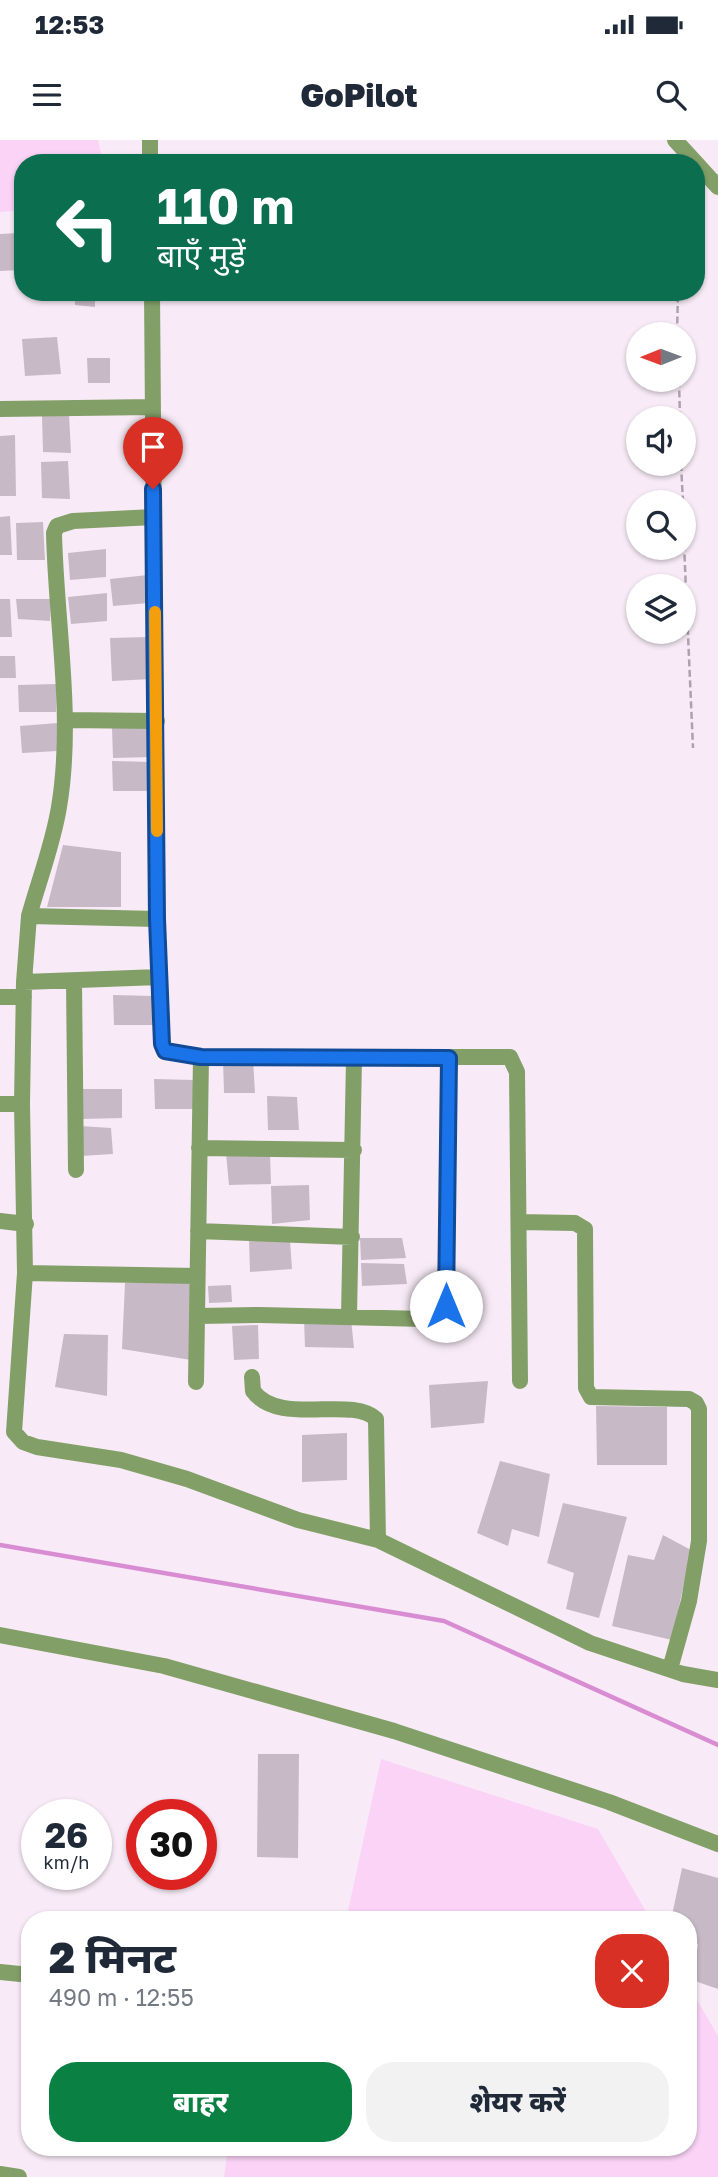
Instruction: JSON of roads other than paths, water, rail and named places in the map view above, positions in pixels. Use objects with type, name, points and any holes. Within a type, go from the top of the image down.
[{"type":"street","points":[[675,140],[688,154]]},
{"type":"street","points":[[705,173],[718,187]]},
{"type":"street","points":[[152,301],[157,919],[162,1044],[165,1051],[201,1057],[510,1057],[516,1065],[520,1381]]},
{"type":"street","points":[[0,409],[153,407]]},
{"type":"street","points":[[154,517],[73,521],[57,526],[54,539],[65,720],[59,806],[52,841],[29,916],[24,989],[22,1104],[25,1273],[14,1432],[23,1442],[37,1447],[121,1460],[187,1479],[298,1521],[378,1540],[590,1643],[670,1669],[718,1680]]},
{"type":"street","points":[[65,720],[157,721]]},
{"type":"street","points":[[29,916],[157,919]]},
{"type":"street","points":[[0,997],[24,989],[74,982],[159,977]]},
{"type":"street","points":[[74,982],[76,1170]]},
{"type":"street","points":[[196,1382],[201,1057]]},
{"type":"street","points":[[198,1316],[425,1319],[439,1315],[446,1306],[449,1058]]},
{"type":"street","points":[[349,1316],[354,1059]]},
{"type":"street","points":[[0,1104],[22,1104]]},
{"type":"street","points":[[199,1148],[354,1150]]},
{"type":"street","points":[[0,1221],[26,1224]]},
{"type":"street","points":[[519,1223],[575,1223],[585,1229],[586,1388],[591,1397],[690,1399],[696,1402],[699,1409],[699,1541],[689,1601],[670,1669]]},
{"type":"street","points":[[198,1231],[352,1237]]},
{"type":"street","points":[[25,1273],[197,1276]]},
{"type":"street","points":[[252,1377],[253,1391],[268,1404],[304,1409],[360,1411],[370,1413],[376,1419],[378,1540]]},
{"type":"street","points":[[0,1635],[164,1666],[394,1731],[610,1802],[718,1843]]},
{"type":"street","points":[[0,1972],[21,1974]]},
{"type":"street","points":[[0,2174],[19,2177]]},
{"type":"waterway","points":[[0,1545],[444,1621],[718,1745]]}]
